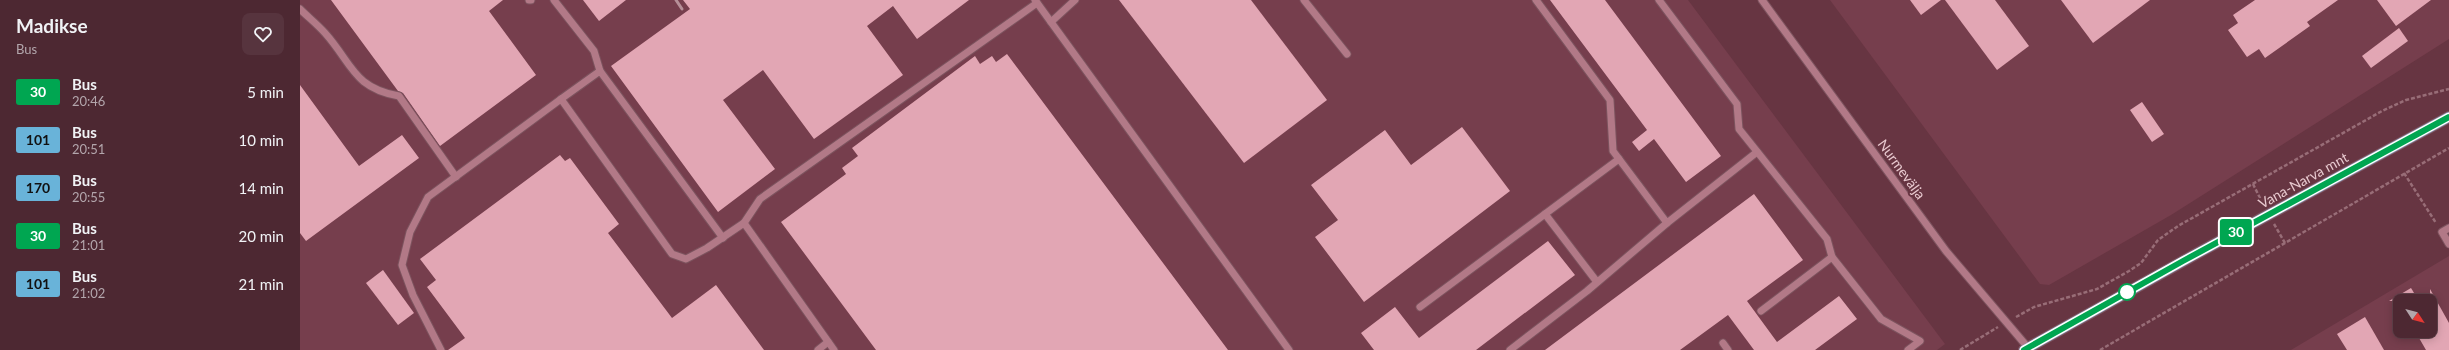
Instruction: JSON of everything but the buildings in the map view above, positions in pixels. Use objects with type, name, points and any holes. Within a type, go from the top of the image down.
[{"type":"main road","name":"Vana-Narva mnt","points":[[2027,349],[2189,258],[2449,117]]},
{"type":"street","points":[[554,0],[594,51],[600,71],[723,238]]},
{"type":"street","points":[[1051,22],[1075,0]]},
{"type":"street","points":[[1304,0],[1347,54]]},
{"type":"street","points":[[1536,0],[1610,100],[1613,152],[1667,223]]},
{"type":"street","points":[[1659,0],[1737,104],[1739,129],[1827,239],[1832,257],[1882,318],[1920,341],[1908,350]]},
{"type":"street","name":"Nurmevälja","points":[[1762,0],[1946,251],[2027,349]]},
{"type":"street","points":[[561,99],[672,254],[686,259],[723,238],[744,223],[760,199],[1036,2],[1289,350]]},
{"type":"street","points":[[300,9],[325,33],[362,82],[381,93],[399,96],[456,177]]},
{"type":"street","points":[[441,350],[413,295],[402,265],[410,232],[428,197],[600,71]]},
{"type":"street","points":[[1510,350],[1597,282],[1667,223],[1757,152]]},
{"type":"street","points":[[1420,307],[1619,159]]},
{"type":"street","points":[[1545,214],[1597,282]]},
{"type":"street","points":[[744,223],[834,350]]},
{"type":"street","points":[[2449,228],[2442,232],[2449,244]]},
{"type":"street","points":[[1761,311],[1832,257]]},
{"type":"street","points":[[818,350],[828,342]]},
{"type":"street","points":[[1723,343],[1728,350]]},
{"type":"path","points":[[1960,350],[2034,307],[2097,289],[2141,264],[2158,240],[2178,226],[2382,111],[2406,100],[2449,89]]},
{"type":"path","points":[[2100,350],[2449,148]]},
{"type":"path","points":[[2404,173],[2442,232]]},
{"type":"shaded area","points":[[300,0],[1688,0],[1945,344],[1937,350],[300,350]]},
{"type":"shaded area","points":[[1830,0],[2449,0],[2449,39],[2171,215],[2049,285],[2040,284]]},
{"type":"shaded area","points":[[2449,256],[2449,350],[2291,350]]},
{"type":"railway","points":[[676,0],[682,9]]},
{"type":"bus line","name":"30","points":[[2024,350],[2183,261],[2449,117]]}]
